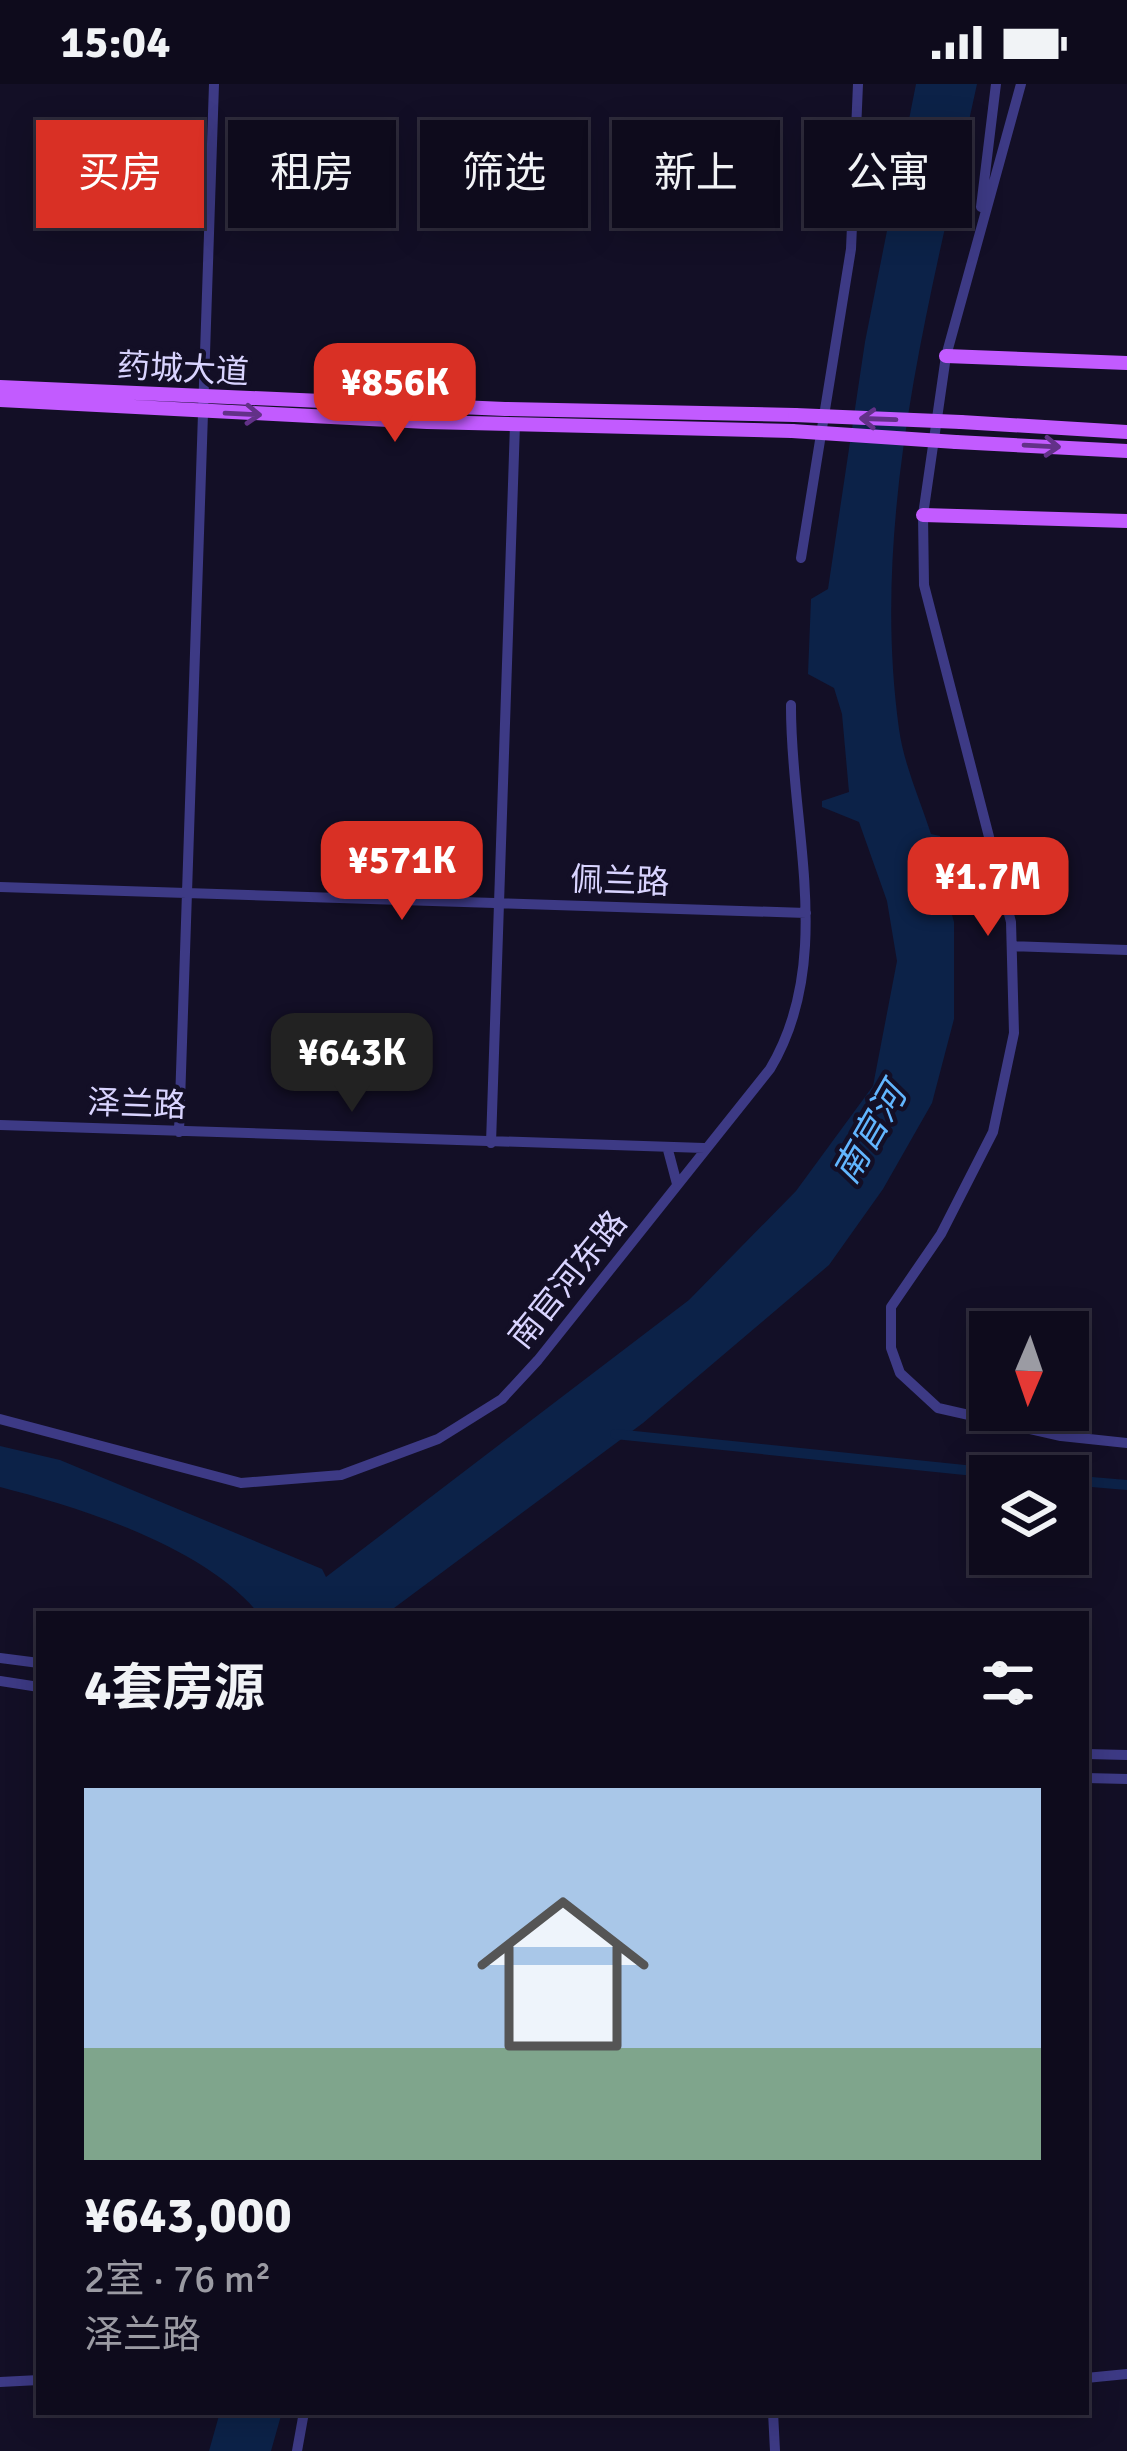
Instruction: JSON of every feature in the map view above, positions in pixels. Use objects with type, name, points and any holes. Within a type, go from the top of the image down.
[{"type":"main road","points":[[946,356],[1127,363]]},
{"type":"main road","name":"药城大道","points":[[0,387],[515,424],[794,423]]},
{"type":"main road","name":"药城大道","points":[[0,400],[794,423]]},
{"type":"main road","points":[[794,423],[961,422],[1127,432]]},
{"type":"main road","points":[[794,423],[956,442],[1127,451]]},
{"type":"main road","points":[[923,515],[1127,521]]},
{"type":"street","points":[[178,1132],[214,84]]},
{"type":"street","points":[[801,558],[851,249],[858,84]]},
{"type":"street","points":[[980,217],[981,171],[996,84]]},
{"type":"street","points":[[1021,84],[1007,147],[980,217],[946,356],[923,515],[924,585],[1012,946],[1014,1033],[994,1132],[941,1234],[892,1307],[891,1348],[900,1373],[938,1408],[1061,1436],[1127,1443]]},
{"type":"street","points":[[491,1143],[515,424]]},
{"type":"street","name":"南官河东路","points":[[0,1419],[241,1483],[309,1480],[375,1467],[438,1439],[502,1399],[788,1040],[805,973],[806,913],[790,774],[791,705]]},
{"type":"street","name":"佩兰路","points":[[0,887],[806,913]]},
{"type":"street","points":[[1012,946],[1127,950]]},
{"type":"street","name":"泽兰路","points":[[0,1125],[704,1148]]},
{"type":"street","points":[[668,1150],[677,1184]]},
{"type":"street","points":[[0,1658],[36,1663]]},
{"type":"street","points":[[0,1681],[36,1687]]},
{"type":"street","points":[[1089,1754],[1127,1755]]},
{"type":"street","points":[[1089,1778],[1127,1779]]},
{"type":"street","points":[[1089,2378],[1127,2374]]},
{"type":"street","points":[[0,2382],[36,2380]]},
{"type":"street","points":[[297,2451],[303,2415]]},
{"type":"street","points":[[773,2415],[775,2451]]},
{"type":"water","points":[[916,84],[977,84],[969,120],[909,120]]},
{"type":"water","name":"南官河","points":[[888,228],[946,228],[910,404],[899,485],[892,648],[899,729],[908,769],[931,834],[940,836],[943,853],[937,860],[954,922],[954,1019],[932,1103],[883,1189],[829,1265],[643,1423],[390,1611],[256,1611],[207,1569],[140,1533],[0,1487],[0,1446],[60,1460],[322,1569],[326,1577],[689,1300],[796,1191],[873,1086],[897,961],[887,901],[859,822],[822,807],[822,801],[849,792],[842,714],[834,688],[808,674],[811,599],[828,589],[865,342]]},
{"type":"water","points":[[219,2415],[281,2415],[271,2451],[209,2451]]},
{"type":"waterway","points":[[615,1434],[969,1470]]},
{"type":"waterway","points":[[1089,1482],[1127,1485]]}]
